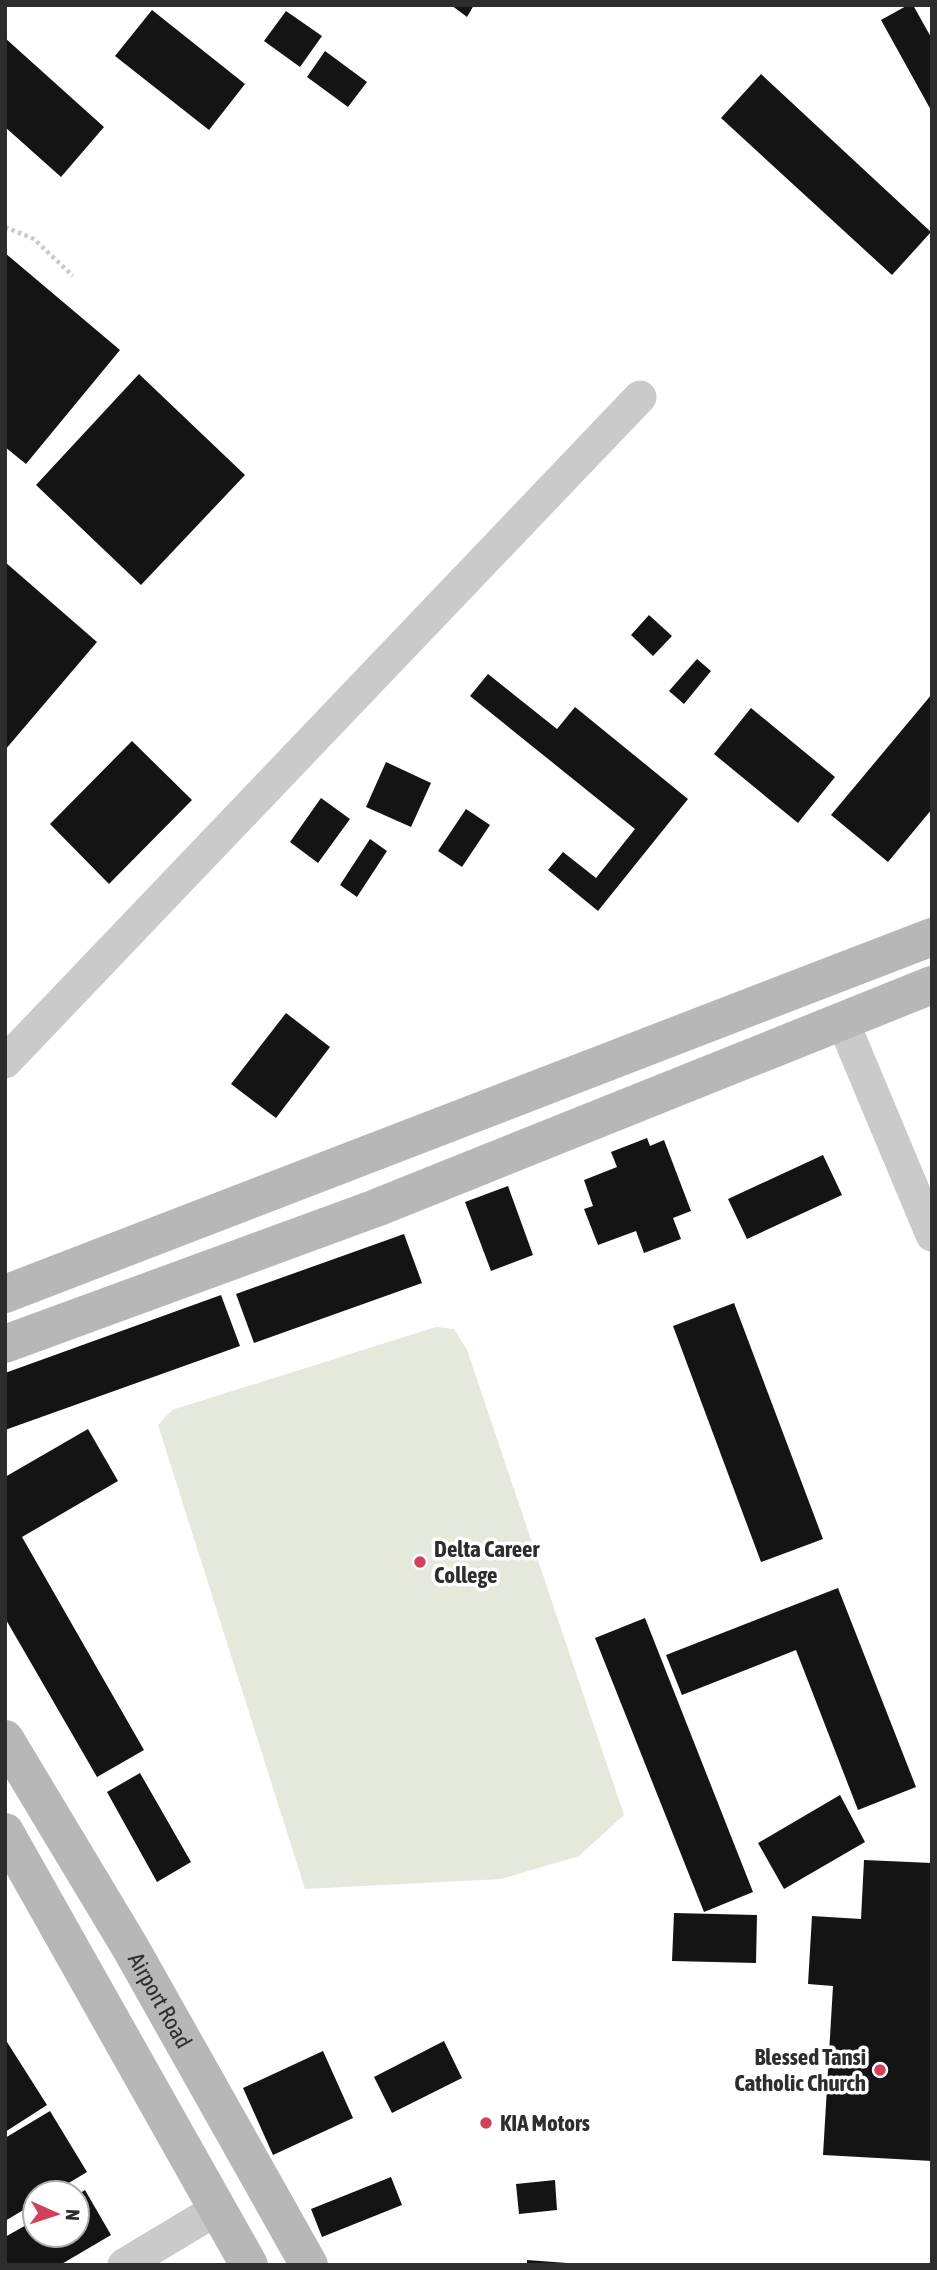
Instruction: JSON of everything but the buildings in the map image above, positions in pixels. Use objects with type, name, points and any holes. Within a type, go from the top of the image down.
[{"type":"street","points":[[5,1062],[640,397]]},
{"type":"street","points":[[5,1294],[932,937]]},
{"type":"street","points":[[5,1344],[376,1208],[932,985]]},
{"type":"street","points":[[842,1020],[932,1235]]},
{"type":"street","name":"Airport Road","points":[[5,1739],[130,1947],[309,2265]]},
{"type":"street","points":[[5,1832],[249,2265]]},
{"type":"street","points":[[124,2265],[219,2208]]},
{"type":"path","points":[[5,227],[34,239],[73,276]]},
{"type":"shaded area","points":[[436,1327],[454,1329],[467,1350],[624,1815],[579,1856],[501,1879],[305,1889],[158,1425],[172,1410]]},
{"type":"place","name":"Delta Career College","points":[[420,1562]]},
{"type":"place","name":"Blessed Tansi Catholic Church","points":[[880,2070]]},
{"type":"place","name":"KIA Motors","points":[[486,2123]]}]
